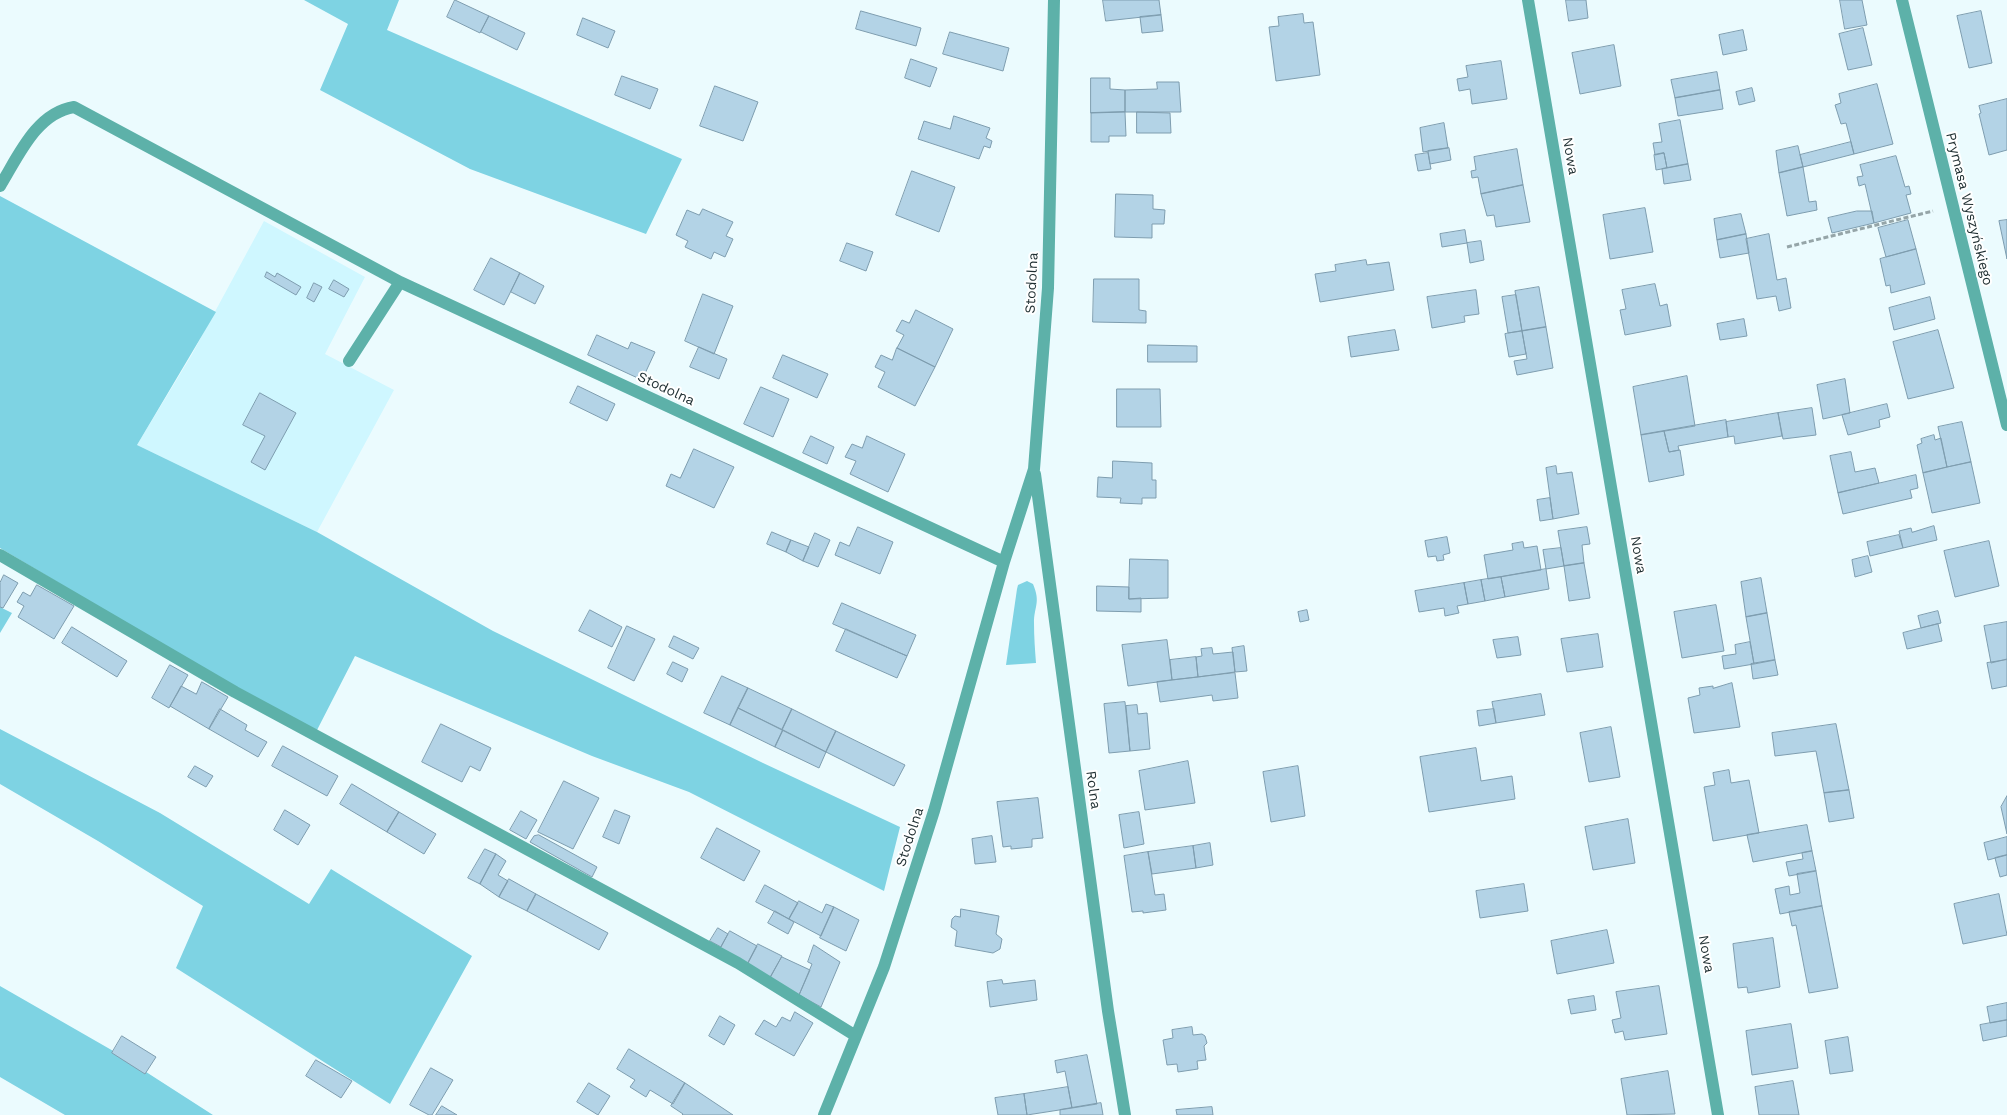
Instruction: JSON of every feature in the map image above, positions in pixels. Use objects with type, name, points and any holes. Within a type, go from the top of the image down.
[{"type":"street","name":"Stodolna","points":[[824,1115],[884,967],[934,811],[1004,562],[1034,469],[1048,288],[1054,0]]},
{"type":"street","name":"Nowa","points":[[1528,0],[1718,1115]]},
{"type":"street","name":"Prymasa Wyszyńskiego","points":[[1902,0],[2007,425]]},
{"type":"street","name":"Stodolna","points":[[0,186],[40,124],[65,108],[74,107],[400,282],[1004,562]]},
{"type":"street","points":[[349,361],[400,282]]},
{"type":"street","name":"Rolna","points":[[1034,469],[1108,1011],[1125,1115]]},
{"type":"street","points":[[0,555],[235,692],[738,963],[856,1036]]},
{"type":"path","points":[[1787,247],[1953,206]]},
{"type":"shaded area","points":[[304,0],[399,0],[387,30],[682,159],[646,234],[470,169],[320,90],[348,24]]},
{"type":"shaded area","points":[[0,196],[216,312],[137,445],[317,532],[493,631],[763,763],[900,827],[884,891],[689,792],[592,756],[355,656],[316,732],[254,699],[0,548]]},
{"type":"shaded area","points":[[264,221],[365,277],[325,354],[394,390],[317,532],[137,445],[191,356]]},
{"type":"shaded area","points":[[1027,581],[1033,584],[1037,596],[1034,617],[1036,663],[1006,665],[1018,585]]},
{"type":"shaded area","points":[[0,607],[12,613],[0,633]]},
{"type":"shaded area","points":[[0,729],[160,813],[309,904],[331,869],[472,956],[390,1104],[176,968],[203,906],[98,841],[0,784]]},
{"type":"shaded area","points":[[0,986],[115,1052],[213,1115],[65,1115],[0,1077]]},
{"type":"building","points":[[455,0],[489,16],[480,33],[447,17]]},
{"type":"building","points":[[1103,0],[1159,0],[1161,15],[1106,21]]},
{"type":"building","points":[[1566,0],[1586,0],[1588,18],[1569,21]]},
{"type":"building","points":[[1840,0],[1862,0],[1867,25],[1845,29]]},
{"type":"building","points":[[861,11],[921,28],[916,46],[856,29]]},
{"type":"building","points":[[1981,11],[1992,63],[1969,68],[1957,16]]},
{"type":"building","points":[[1303,14],[1304,23],[1313,22],[1320,75],[1276,81],[1269,27],[1279,26],[1278,17]]},
{"type":"building","points":[[1161,15],[1163,31],[1142,33],[1140,17]]},
{"type":"building","points":[[489,16],[525,33],[517,50],[481,32]]},
{"type":"building","points":[[583,18],[615,31],[608,48],[577,35]]},
{"type":"building","points":[[1863,28],[1872,65],[1848,70],[1839,34]]},
{"type":"building","points":[[1743,30],[1747,50],[1723,55],[1719,35]]},
{"type":"building","points":[[950,32],[1009,48],[1003,71],[943,54]]},
{"type":"building","points":[[1614,45],[1621,86],[1580,94],[1572,53]]},
{"type":"building","points":[[911,59],[937,68],[930,87],[905,78]]},
{"type":"building","points":[[1501,61],[1507,99],[1472,104],[1470,89],[1459,91],[1457,79],[1468,77],[1466,66]]},
{"type":"building","points":[[1717,72],[1720,90],[1675,98],[1671,80]]},
{"type":"building","points":[[622,76],[658,89],[650,109],[615,95]]},
{"type":"building","points":[[1091,78],[1110,78],[1110,89],[1125,90],[1125,112],[1091,113]]},
{"type":"building","points":[[1157,82],[1179,82],[1181,112],[1125,112],[1125,90],[1157,89]]},
{"type":"building","points":[[1877,84],[1893,144],[1854,154],[1846,123],[1841,124],[1835,105],[1841,103],[1839,94]]},
{"type":"building","points":[[715,86],[758,102],[743,141],[700,126]]},
{"type":"building","points":[[1752,88],[1755,101],[1739,105],[1736,92]]},
{"type":"building","points":[[1720,90],[1723,109],[1678,116],[1675,98]]},
{"type":"building","points":[[2007,99],[2007,150],[1989,155],[1979,114],[1981,113],[1979,106]]},
{"type":"building","points":[[1125,112],[1126,136],[1109,136],[1109,142],[1091,142],[1091,113]]},
{"type":"building","points":[[1137,112],[1170,113],[1171,133],[1137,133]]},
{"type":"building","points":[[954,116],[990,128],[986,138],[992,141],[990,148],[984,146],[979,159],[918,139],[924,121],[950,129]]},
{"type":"building","points":[[1680,120],[1688,164],[1667,168],[1664,153],[1655,155],[1653,143],[1662,142],[1659,124]]},
{"type":"building","points":[[1444,123],[1448,148],[1423,152],[1420,128]]},
{"type":"building","points":[[1851,142],[1854,154],[1803,167],[1800,155]]},
{"type":"building","points":[[1798,146],[1803,167],[1779,173],[1776,151]]},
{"type":"building","points":[[1449,148],[1451,160],[1430,164],[1428,151]]},
{"type":"building","points":[[1517,149],[1523,185],[1481,194],[1478,177],[1472,178],[1471,171],[1476,170],[1474,157]]},
{"type":"building","points":[[1428,153],[1431,169],[1418,171],[1415,155]]},
{"type":"building","points":[[1664,153],[1667,168],[1656,170],[1654,155]]},
{"type":"building","points":[[1896,156],[1905,187],[1909,186],[1911,194],[1906,195],[1911,213],[1874,223],[1865,184],[1859,186],[1857,177],[1863,176],[1860,165]]},
{"type":"building","points":[[1688,164],[1691,180],[1664,184],[1662,169]]},
{"type":"building","points":[[1803,167],[1809,202],[1816,201],[1817,210],[1787,216],[1779,173]]},
{"type":"building","points":[[912,171],[955,187],[939,232],[896,215]]},
{"type":"building","points":[[1523,185],[1530,222],[1496,227],[1494,215],[1487,216],[1481,194]]},
{"type":"building","points":[[1116,194],[1153,195],[1153,209],[1165,210],[1164,224],[1152,224],[1152,238],[1115,237]]},
{"type":"building","points":[[1645,208],[1653,252],[1610,259],[1603,215]]},
{"type":"building","points":[[703,209],[733,222],[726,236],[733,239],[725,257],[714,252],[711,259],[685,247],[688,241],[676,235],[687,210],[699,215]]},
{"type":"building","points":[[1857,211],[1872,211],[1874,223],[1832,233],[1828,218]]},
{"type":"building","points":[[1741,214],[1746,234],[1717,240],[1714,219]]},
{"type":"building","points":[[1908,220],[1916,249],[1886,257],[1878,228]]},
{"type":"building","points":[[2007,220],[2007,259],[1999,221]]},
{"type":"building","points":[[1465,230],[1467,243],[1442,247],[1440,234]]},
{"type":"building","points":[[1746,234],[1749,253],[1720,258],[1717,240]]},
{"type":"building","points":[[1769,234],[1777,280],[1786,278],[1791,308],[1779,311],[1776,296],[1757,299],[1746,239]]},
{"type":"building","points":[[1481,241],[1484,260],[1470,263],[1467,243]]},
{"type":"building","points":[[847,243],[873,252],[866,271],[840,261]]},
{"type":"building","points":[[1916,249],[1925,284],[1891,293],[1890,285],[1886,286],[1880,259]]},
{"type":"building","points":[[491,258],[520,273],[504,305],[474,290]]},
{"type":"building","points":[[1366,260],[1367,265],[1389,262],[1394,290],[1320,302],[1315,274],[1336,271],[1335,265]]},
{"type":"building","points":[[267,272],[275,277],[277,273],[301,287],[296,295],[265,277]]},
{"type":"building","points":[[520,273],[544,286],[535,304],[511,292]]},
{"type":"building","points":[[1094,279],[1139,279],[1139,310],[1146,311],[1146,323],[1093,322]]},
{"type":"building","points":[[334,280],[349,289],[344,297],[329,289]]},
{"type":"building","points":[[314,283],[322,287],[314,302],[307,298]]},
{"type":"building","points":[[1655,284],[1660,306],[1667,304],[1671,326],[1625,335],[1620,310],[1626,309],[1622,290]]},
{"type":"building","points":[[1539,287],[1546,327],[1522,331],[1515,291]]},
{"type":"building","points":[[1476,290],[1479,314],[1464,316],[1465,322],[1432,328],[1427,297]]},
{"type":"building","points":[[703,294],[733,306],[714,354],[685,341]]},
{"type":"building","points":[[1516,295],[1522,331],[1508,333],[1502,297]]},
{"type":"building","points":[[1930,297],[1935,319],[1894,330],[1889,308]]},
{"type":"building","points":[[916,310],[953,329],[935,367],[897,348],[904,335],[896,331],[902,320],[909,323]]},
{"type":"building","points":[[1744,319],[1747,336],[1720,340],[1717,324]]},
{"type":"building","points":[[1546,327],[1553,368],[1517,375],[1514,361],[1527,359],[1522,331]]},
{"type":"building","points":[[1395,330],[1399,350],[1351,357],[1348,337]]},
{"type":"building","points":[[1938,330],[1954,388],[1908,399],[1893,342]]},
{"type":"building","points":[[1522,331],[1526,354],[1509,357],[1505,334]]},
{"type":"building","points":[[597,335],[628,349],[631,342],[655,352],[642,380],[588,355]]},
{"type":"building","points":[[1148,345],[1197,346],[1197,362],[1148,362]]},
{"type":"building","points":[[699,347],[727,359],[719,379],[690,367]]},
{"type":"building","points":[[897,348],[935,367],[915,406],[878,387],[885,372],[875,367],[881,355],[892,360]]},
{"type":"building","points":[[783,355],[828,374],[817,398],[773,378]]},
{"type":"building","points":[[1687,376],[1695,426],[1641,435],[1633,387]]},
{"type":"building","points":[[1845,379],[1850,413],[1823,419],[1817,385]]},
{"type":"building","points":[[578,386],[615,404],[607,421],[570,403]]},
{"type":"building","points":[[761,387],[789,399],[773,437],[744,424]]},
{"type":"building","points":[[1117,389],[1160,389],[1161,427],[1117,427]]},
{"type":"building","points":[[260,393],[296,413],[265,470],[251,462],[265,436],[243,425]]},
{"type":"building","points":[[1887,404],[1890,417],[1879,420],[1880,427],[1848,435],[1842,415]]},
{"type":"building","points":[[1812,408],[1816,435],[1783,439],[1778,413]]},
{"type":"building","points":[[1778,413],[1782,436],[1735,444],[1734,436],[1728,437],[1726,422]]},
{"type":"building","points":[[1726,420],[1728,437],[1678,446],[1679,450],[1669,452],[1664,431]]},
{"type":"building","points":[[1962,422],[1971,462],[1947,467],[1938,427]]},
{"type":"building","points":[[1664,431],[1669,452],[1680,450],[1684,475],[1649,482],[1641,435]]},
{"type":"building","points":[[1934,435],[1935,440],[1941,438],[1947,467],[1923,473],[1917,445],[1922,443],[1921,439]]},
{"type":"building","points":[[811,436],[834,447],[827,464],[803,453]]},
{"type":"building","points":[[867,436],[905,454],[888,492],[850,474],[856,461],[845,457],[852,444],[862,448]]},
{"type":"building","points":[[694,449],[734,467],[714,508],[666,486],[671,474],[680,478]]},
{"type":"building","points":[[1851,452],[1855,472],[1875,468],[1879,483],[1838,493],[1830,456]]},
{"type":"building","points":[[1113,461],[1152,463],[1152,480],[1156,480],[1156,498],[1142,498],[1142,504],[1120,503],[1121,498],[1097,497],[1098,477],[1112,478]]},
{"type":"building","points":[[1971,462],[1980,503],[1932,513],[1923,473]]},
{"type":"building","points":[[1556,466],[1557,474],[1572,472],[1579,514],[1553,519],[1546,468]]},
{"type":"building","points":[[1916,475],[1918,488],[1910,490],[1912,498],[1843,514],[1838,493]]},
{"type":"building","points":[[1550,498],[1553,519],[1540,521],[1537,500]]},
{"type":"building","points":[[1934,526],[1937,540],[1903,548],[1899,531],[1911,528],[1912,532]]},
{"type":"building","points":[[858,527],[893,542],[880,574],[835,555],[840,542],[849,546]]},
{"type":"building","points":[[1587,527],[1590,544],[1582,545],[1584,563],[1564,566],[1558,531]]},
{"type":"building","points":[[772,532],[791,540],[786,552],[767,544]]},
{"type":"building","points":[[815,533],[830,540],[818,567],[803,561]]},
{"type":"building","points":[[1899,535],[1903,548],[1870,556],[1867,542]]},
{"type":"building","points":[[1447,537],[1450,553],[1443,555],[1444,560],[1437,561],[1436,556],[1428,557],[1425,541]]},
{"type":"building","points":[[791,540],[809,547],[803,561],[786,552]]},
{"type":"building","points":[[1989,541],[1999,586],[1955,597],[1944,551]]},
{"type":"building","points":[[1523,542],[1524,548],[1537,546],[1541,570],[1488,579],[1484,555],[1513,550],[1512,544]]},
{"type":"building","points":[[1561,548],[1564,566],[1546,569],[1543,550]]},
{"type":"building","points":[[1868,556],[1872,572],[1855,577],[1852,560]]},
{"type":"building","points":[[1130,559],[1168,560],[1168,598],[1129,599]]},
{"type":"building","points":[[1584,563],[1590,598],[1569,601],[1564,566]]},
{"type":"building","points":[[1546,569],[1549,589],[1505,597],[1501,577]]},
{"type":"building","points":[[4,575],[18,583],[3,608],[0,607],[0,583]]},
{"type":"building","points":[[1501,577],[1505,597],[1485,601],[1481,580]]},
{"type":"building","points":[[1761,578],[1767,613],[1746,617],[1741,582]]},
{"type":"building","points":[[1481,580],[1485,601],[1468,604],[1464,583]]},
{"type":"building","points":[[1464,583],[1468,604],[1457,606],[1459,613],[1445,616],[1444,608],[1419,612],[1415,591]]},
{"type":"building","points":[[37,585],[74,606],[54,639],[18,617],[24,606],[17,602],[23,592],[30,596]]},
{"type":"building","points":[[1097,586],[1129,587],[1129,599],[1141,598],[1141,612],[1097,611]]},
{"type":"building","points":[[842,603],[916,635],[907,656],[833,624]]},
{"type":"building","points":[[1716,605],[1724,651],[1682,658],[1674,612]]},
{"type":"building","points":[[590,610],[622,627],[612,647],[579,631]]},
{"type":"building","points":[[1307,610],[1309,620],[1300,622],[1298,612]]},
{"type":"building","points":[[1938,611],[1941,623],[1921,628],[1918,616]]},
{"type":"building","points":[[1767,613],[1775,660],[1754,664],[1746,617]]},
{"type":"building","points":[[2007,622],[2007,659],[1991,663],[1984,626]]},
{"type":"building","points":[[1938,624],[1942,641],[1907,649],[1903,633]]},
{"type":"building","points":[[627,626],[655,639],[634,681],[608,668]]},
{"type":"building","points":[[72,627],[127,661],[117,677],[62,643]]},
{"type":"building","points":[[846,629],[907,656],[897,678],[836,651]]},
{"type":"building","points":[[1598,634],[1603,667],[1567,672],[1561,639]]},
{"type":"building","points":[[674,636],[699,648],[693,659],[669,647]]},
{"type":"building","points":[[1518,637],[1521,655],[1497,658],[1493,640]]},
{"type":"building","points":[[1167,640],[1172,680],[1128,686],[1122,645]]},
{"type":"building","points":[[1750,642],[1754,664],[1724,669],[1722,656],[1736,654],[1735,645]]},
{"type":"building","points":[[1244,646],[1247,671],[1235,672],[1232,648]]},
{"type":"building","points":[[1212,648],[1213,654],[1233,652],[1235,672],[1198,677],[1196,657],[1202,656],[1201,649]]},
{"type":"building","points":[[1196,657],[1198,677],[1172,680],[1170,660]]},
{"type":"building","points":[[1775,660],[1778,675],[1753,679],[1751,664]]},
{"type":"building","points":[[2007,660],[2007,686],[1992,689],[1987,663]]},
{"type":"building","points":[[673,662],[688,669],[682,682],[667,674]]},
{"type":"building","points":[[170,665],[188,675],[169,708],[152,698]]},
{"type":"building","points":[[1235,673],[1238,698],[1213,701],[1212,695],[1160,702],[1157,682]]},
{"type":"building","points":[[722,676],[748,688],[730,725],[704,713]]},
{"type":"building","points":[[202,682],[228,697],[209,729],[170,706],[181,686],[196,694]]},
{"type":"building","points":[[1732,683],[1740,727],[1694,733],[1688,698],[1700,695],[1699,688],[1713,686],[1713,688]]},
{"type":"building","points":[[748,688],[792,709],[782,730],[738,708]]},
{"type":"building","points":[[1541,694],[1545,715],[1496,723],[1492,702]]},
{"type":"building","points":[[1125,702],[1130,751],[1109,753],[1104,704]]},
{"type":"building","points":[[1137,705],[1138,714],[1147,713],[1150,749],[1130,751],[1126,706]]},
{"type":"building","points":[[738,708],[783,730],[775,747],[730,725]]},
{"type":"building","points":[[220,709],[247,725],[245,730],[267,742],[258,757],[209,729]]},
{"type":"building","points":[[792,709],[836,731],[826,752],[782,730]]},
{"type":"building","points":[[1494,709],[1496,723],[1479,726],[1477,711]]},
{"type":"building","points":[[441,724],[491,748],[480,771],[470,766],[462,782],[422,762]]},
{"type":"building","points":[[1836,724],[1849,790],[1824,793],[1816,751],[1775,756],[1772,733]]},
{"type":"building","points":[[1611,727],[1620,777],[1589,782],[1580,733]]},
{"type":"building","points":[[783,730],[826,752],[819,768],[775,747]]},
{"type":"building","points":[[836,731],[905,765],[894,786],[826,752]]},
{"type":"building","points":[[283,746],[338,776],[327,796],[272,766]]},
{"type":"building","points":[[1476,748],[1481,781],[1512,776],[1515,799],[1429,812],[1420,757]]},
{"type":"building","points":[[1188,761],[1195,803],[1145,810],[1139,771]]},
{"type":"building","points":[[195,766],[213,776],[206,787],[188,777]]},
{"type":"building","points":[[1298,766],[1305,816],[1271,822],[1263,772]]},
{"type":"building","points":[[1729,770],[1731,783],[1749,780],[1759,833],[1713,841],[1704,787],[1715,785],[1713,773]]},
{"type":"building","points":[[564,781],[599,798],[573,849],[538,832]]},
{"type":"building","points":[[352,784],[399,812],[387,832],[340,804]]},
{"type":"building","points":[[1849,790],[1854,818],[1829,822],[1824,793]]},
{"type":"building","points":[[2007,796],[2007,834],[2001,807]]},
{"type":"building","points":[[1038,798],[1043,838],[1032,839],[1032,847],[1011,849],[1011,846],[1003,847],[997,802]]},
{"type":"building","points":[[285,810],[310,825],[298,845],[274,830]]},
{"type":"building","points":[[615,810],[630,816],[619,844],[603,837]]},
{"type":"building","points":[[521,811],[537,820],[526,839],[510,830]]},
{"type":"building","points":[[399,812],[436,834],[424,854],[387,832]]},
{"type":"building","points":[[1139,812],[1144,844],[1124,848],[1119,815]]},
{"type":"building","points":[[1628,819],[1635,863],[1593,870],[1585,827]]},
{"type":"building","points":[[1807,825],[1812,851],[1753,862],[1747,835]]},
{"type":"building","points":[[717,828],[760,851],[744,881],[701,858]]},
{"type":"building","points":[[539,835],[597,867],[592,877],[530,842],[534,836]]},
{"type":"building","points":[[992,836],[996,862],[975,864],[972,839]]},
{"type":"building","points":[[2007,837],[2007,855],[1988,860],[1984,843]]},
{"type":"building","points":[[1210,843],[1213,865],[1196,868],[1193,846]]},
{"type":"building","points":[[1193,846],[1196,868],[1152,874],[1148,852]]},
{"type":"building","points":[[485,849],[496,854],[480,884],[468,878]]},
{"type":"building","points":[[1812,851],[1816,871],[1789,876],[1786,862],[1803,859],[1802,853]]},
{"type":"building","points":[[1148,852],[1155,895],[1164,894],[1166,910],[1143,913],[1143,911],[1132,912],[1124,856]]},
{"type":"building","points":[[496,854],[506,861],[498,875],[508,881],[499,897],[480,884]]},
{"type":"building","points":[[2007,855],[2007,875],[2000,877],[1995,858]]},
{"type":"building","points":[[1816,871],[1822,906],[1780,914],[1775,889],[1789,886],[1790,895],[1800,893],[1797,874]]},
{"type":"building","points":[[509,879],[536,894],[527,911],[499,897]]},
{"type":"building","points":[[1524,884],[1528,911],[1480,918],[1476,891]]},
{"type":"building","points":[[765,885],[798,903],[789,919],[756,902]]},
{"type":"building","points":[[536,894],[608,933],[599,950],[527,911]]},
{"type":"building","points":[[1999,894],[2007,935],[1963,944],[1954,904]]},
{"type":"building","points":[[799,901],[822,913],[826,904],[834,907],[821,936],[789,919]]},
{"type":"building","points":[[1822,906],[1838,988],[1809,993],[1796,925],[1792,926],[1789,912]]},
{"type":"building","points":[[834,907],[859,920],[846,951],[820,938]]},
{"type":"building","points":[[961,909],[999,916],[996,934],[1002,939],[1000,949],[993,953],[955,946],[957,931],[951,927],[952,919],[955,916],[960,917]]},
{"type":"building","points":[[775,911],[794,922],[788,934],[768,923]]},
{"type":"building","points":[[718,928],[728,934],[721,947],[710,941]]},
{"type":"building","points":[[1607,930],[1614,963],[1557,974],[1551,941]]},
{"type":"building","points":[[730,931],[757,946],[747,965],[720,949]]},
{"type":"building","points":[[1773,938],[1780,987],[1748,993],[1747,987],[1738,988],[1733,944]]},
{"type":"building","points":[[758,944],[782,956],[770,978],[747,965]]},
{"type":"building","points":[[814,945],[840,962],[821,1007],[799,995],[812,964],[808,962]]},
{"type":"building","points":[[782,957],[810,970],[799,995],[770,978]]},
{"type":"building","points":[[1002,980],[1003,984],[1035,980],[1037,1000],[990,1007],[987,982]]},
{"type":"building","points":[[1659,986],[1667,1034],[1625,1040],[1623,1031],[1615,1033],[1612,1020],[1621,1018],[1616,992]]},
{"type":"building","points":[[1594,996],[1596,1010],[1571,1014],[1568,1000]]},
{"type":"building","points":[[2007,1003],[2007,1020],[1990,1023],[1987,1007]]},
{"type":"building","points":[[795,1012],[813,1023],[794,1056],[755,1034],[764,1020],[776,1027],[782,1017],[790,1021]]},
{"type":"building","points":[[720,1016],[735,1025],[724,1045],[709,1036]]},
{"type":"building","points":[[2007,1020],[2007,1036],[1983,1041],[1980,1025]]},
{"type":"building","points":[[1791,1024],[1798,1068],[1752,1075],[1746,1031]]},
{"type":"building","points":[[1192,1027],[1193,1035],[1202,1034],[1205,1036],[1207,1043],[1204,1046],[1206,1060],[1197,1061],[1198,1069],[1178,1072],[1177,1064],[1167,1065],[1163,1040],[1173,1038],[1172,1030]]},
{"type":"building","points":[[122,1036],[156,1057],[145,1074],[112,1053]]},
{"type":"building","points":[[1848,1037],[1853,1071],[1830,1074],[1825,1041]]},
{"type":"building","points":[[629,1049],[685,1083],[673,1104],[650,1090],[646,1097],[630,1087],[635,1080],[617,1069]]},
{"type":"building","points":[[1087,1055],[1097,1104],[1072,1108],[1065,1071],[1057,1073],[1055,1061]]},
{"type":"building","points":[[316,1060],[352,1081],[341,1098],[306,1076]]},
{"type":"building","points":[[431,1068],[453,1080],[432,1115],[429,1115],[410,1105]]},
{"type":"building","points":[[1668,1071],[1675,1114],[1627,1115],[1621,1079]]},
{"type":"building","points":[[1793,1081],[1799,1115],[1759,1115],[1755,1087]]},
{"type":"building","points":[[589,1083],[610,1096],[598,1115],[577,1102]]},
{"type":"building","points":[[685,1083],[733,1115],[682,1115],[671,1106]]},
{"type":"building","points":[[1068,1087],[1072,1108],[1027,1115],[1024,1094]]},
{"type":"building","points":[[1024,1094],[1027,1115],[998,1115],[995,1098]]},
{"type":"building","points":[[1101,1103],[1103,1115],[1060,1115],[1060,1110]]},
{"type":"building","points":[[442,1106],[457,1115],[436,1115]]},
{"type":"building","points":[[1212,1107],[1213,1115],[1177,1115],[1176,1110]]}]
